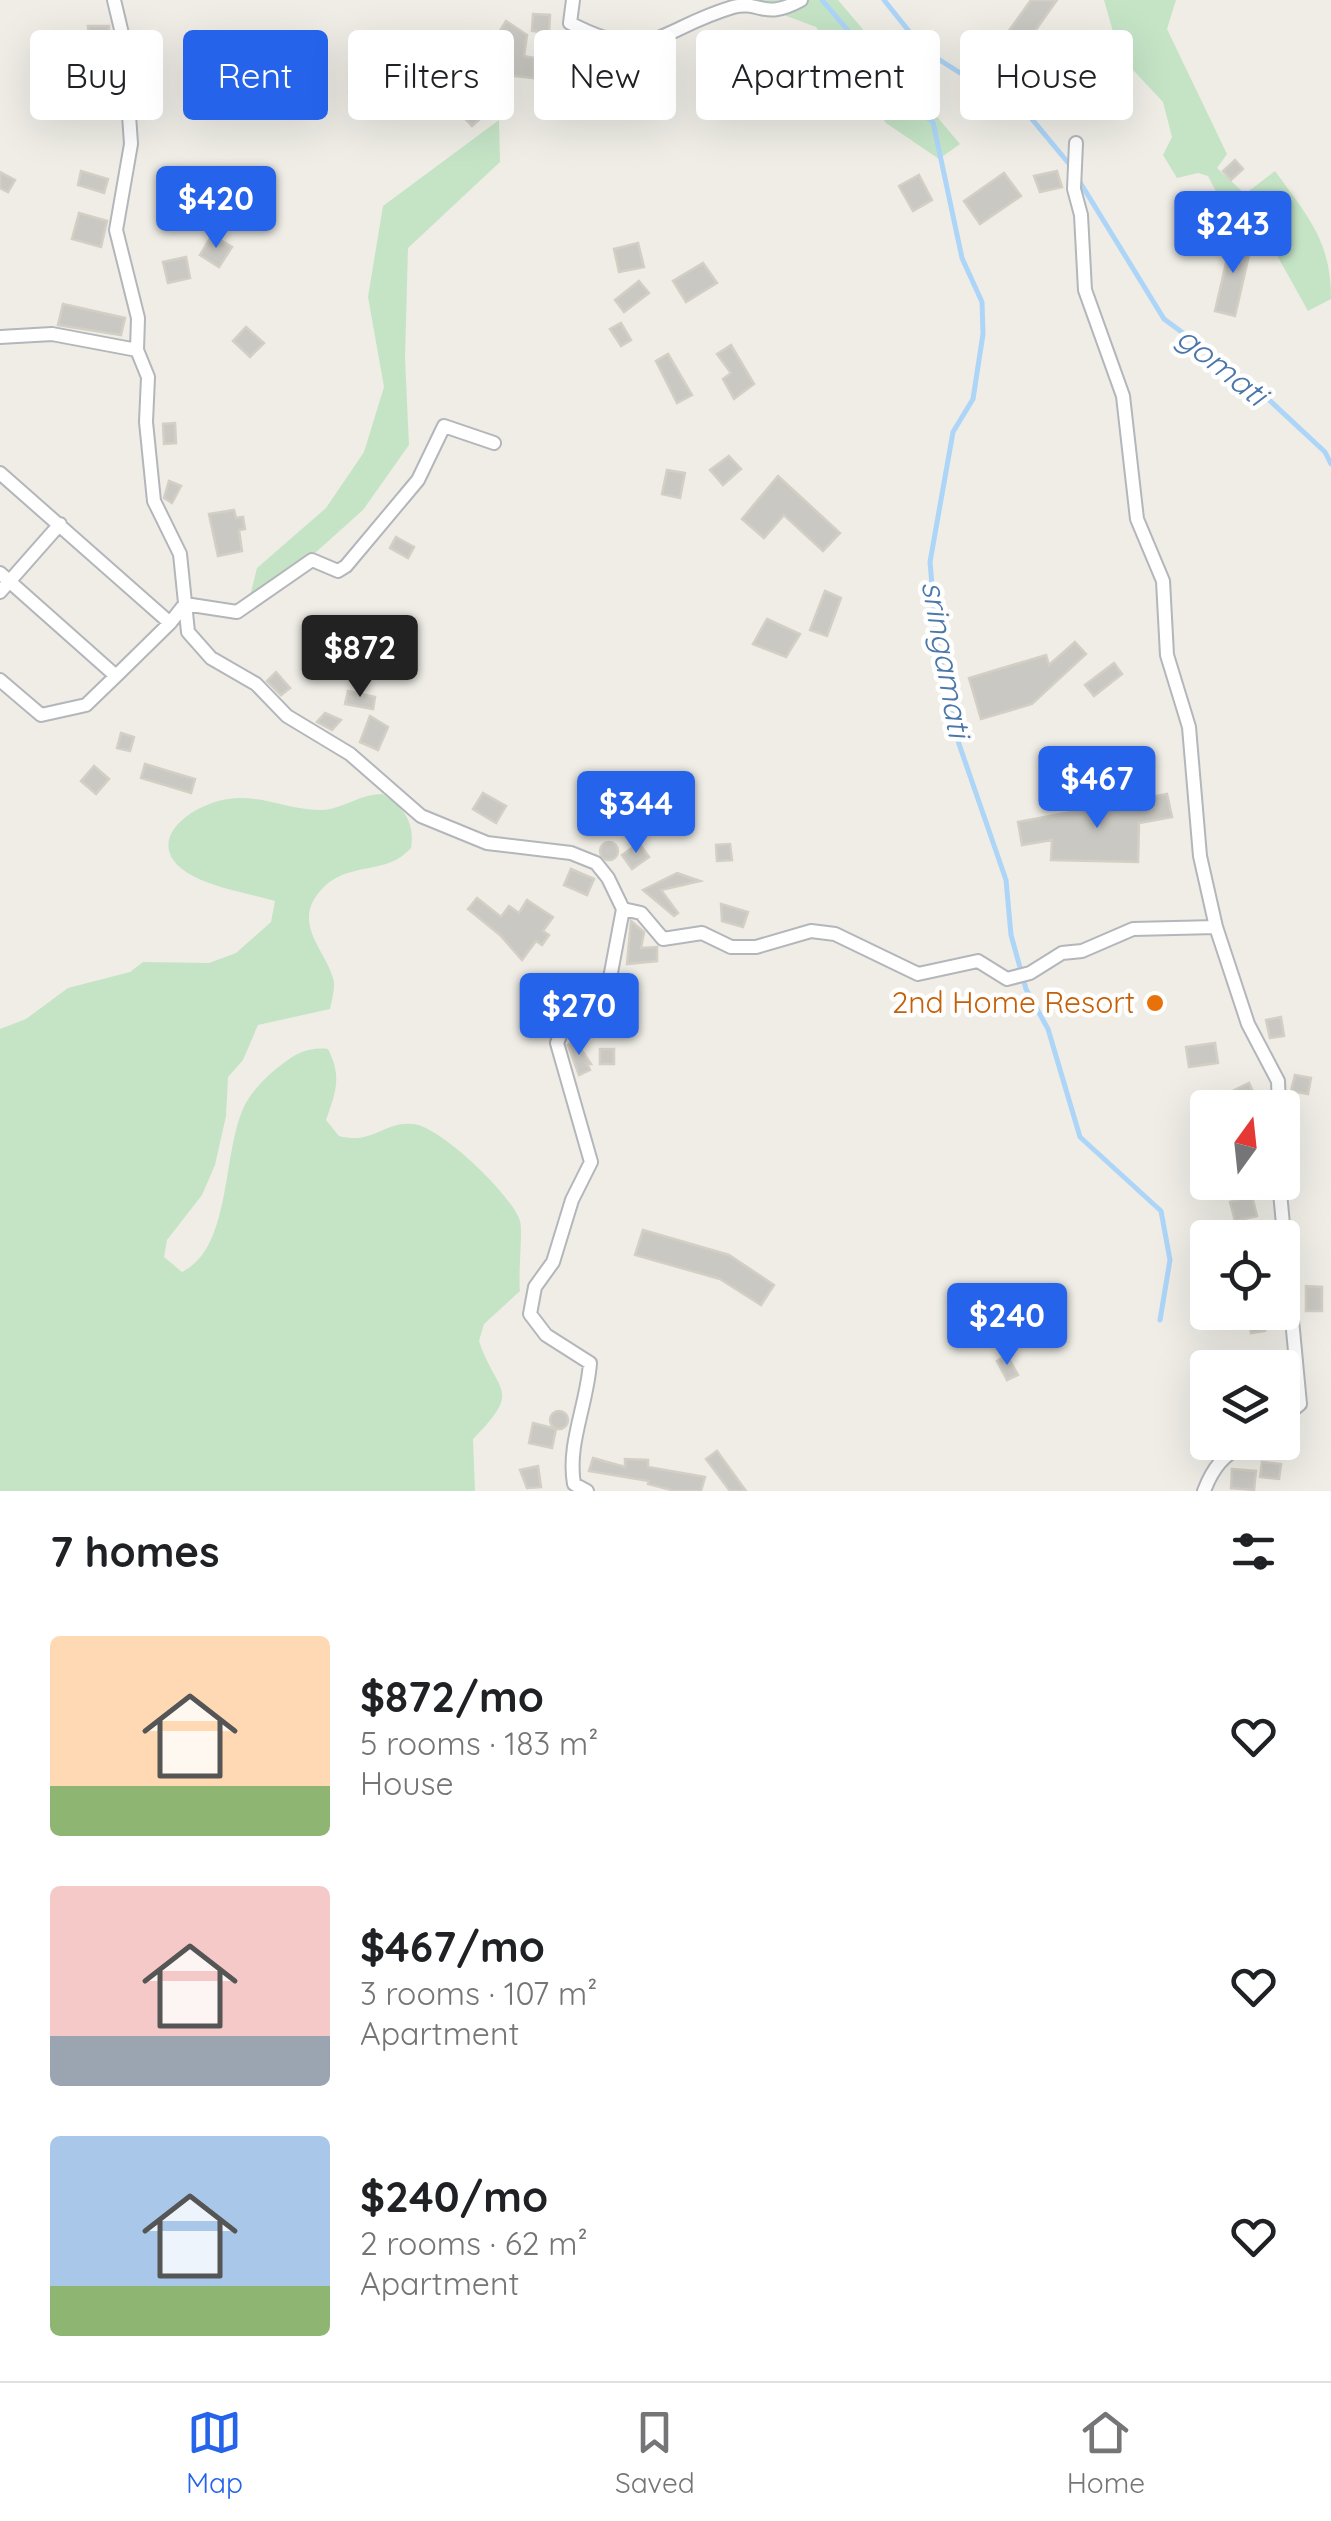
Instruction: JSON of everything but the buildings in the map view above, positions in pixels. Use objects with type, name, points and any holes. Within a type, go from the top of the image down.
[{"type":"street","points":[[114,0],[124,42],[130,144],[116,230],[138,318],[137,350],[148,377],[148,472],[154,501],[180,554],[188,632],[211,658],[256,684],[287,716],[350,754],[421,816],[487,843],[548,848],[583,858],[608,878],[623,909],[603,992],[586,1019],[561,1033],[557,1043],[592,1162],[572,1200],[553,1262],[536,1287],[530,1314],[546,1335],[590,1363],[588,1393],[569,1455],[574,1484],[587,1491]]},
{"type":"street","points":[[573,0],[570,22],[606,42],[642,44],[738,5],[779,12],[801,0]]},
{"type":"street","points":[[1076,143],[1074,189],[1081,215],[1086,290],[1127,416],[1137,518],[1163,580],[1167,655],[1187,715],[1194,816],[1216,928],[1248,1024],[1278,1081],[1278,1090]]},
{"type":"street","points":[[0,338],[52,334],[137,350]]},
{"type":"street","points":[[184,604],[237,612],[312,560],[338,571],[430,464],[440,429],[444,426],[494,443]]},
{"type":"street","points":[[0,474],[170,623]]},
{"type":"street","points":[[0,592],[5,577],[60,524]]},
{"type":"street","points":[[5,577],[116,676]]},
{"type":"street","points":[[0,680],[41,715],[86,705],[170,623],[184,604]]},
{"type":"street","points":[[623,909],[641,913],[664,939],[702,934],[732,947],[756,946],[811,931],[835,934],[918,974],[978,961],[1007,979],[1030,974],[1062,953],[1082,951],[1133,928],[1216,928]]},
{"type":"street","points":[[1281,1200],[1298,1350]]},
{"type":"street","points":[[1204,1491],[1222,1460]]},
{"type":"green space","points":[[744,0],[838,0],[863,30],[816,27]]},
{"type":"green space","points":[[1104,0],[1176,0],[1167,29],[1227,154],[1217,168],[1245,194],[1275,171],[1322,245],[1331,299],[1308,311],[1274,250],[1222,203],[1208,176],[1198,173],[1177,178],[1163,155],[1172,137],[1163,102],[1133,70],[1133,30],[1113,30]]},
{"type":"green space","points":[[499,120],[500,162],[408,248],[405,358],[409,445],[363,510],[296,570],[250,596],[257,568],[326,508],[364,452],[384,387],[368,297],[383,206]]},
{"type":"green space","points":[[884,120],[940,120],[960,144],[939,159]]},
{"type":"green space","points":[[382,794],[406,816],[411,848],[391,862],[336,878],[315,898],[309,922],[333,978],[330,1009],[258,1025],[243,1060],[228,1077],[226,1116],[215,1165],[202,1195],[167,1240],[164,1257],[182,1272],[199,1259],[210,1241],[219,1219],[239,1120],[255,1090],[295,1055],[328,1049],[336,1084],[326,1120],[339,1136],[361,1137],[403,1124],[425,1128],[474,1164],[504,1195],[520,1221],[520,1291],[484,1324],[479,1341],[502,1390],[502,1399],[473,1439],[475,1491],[0,1491],[0,1029],[26,1019],[68,988],[130,972],[143,962],[209,963],[236,953],[271,922],[275,901],[212,884],[176,864],[169,850],[170,838],[189,815],[221,800],[238,798],[322,810]]},
{"type":"waterway","name":"sringamati","points":[[822,0],[872,59],[891,92],[933,122],[962,258],[982,302],[983,334],[973,399],[953,432],[930,562],[937,643],[959,744],[1006,880],[1011,935],[1026,989],[1048,1029],[1080,1137],[1161,1211],[1170,1260],[1160,1320]]},
{"type":"waterway","name":"gomati","points":[[884,0],[924,50],[1031,118],[1070,165]]},
{"type":"waterway","name":"gomati","points":[[1078,179],[1164,319],[1251,383],[1325,452],[1331,464]]},
{"type":"place","name":"2nd Home Resort","points":[[1155,1003]]}]
